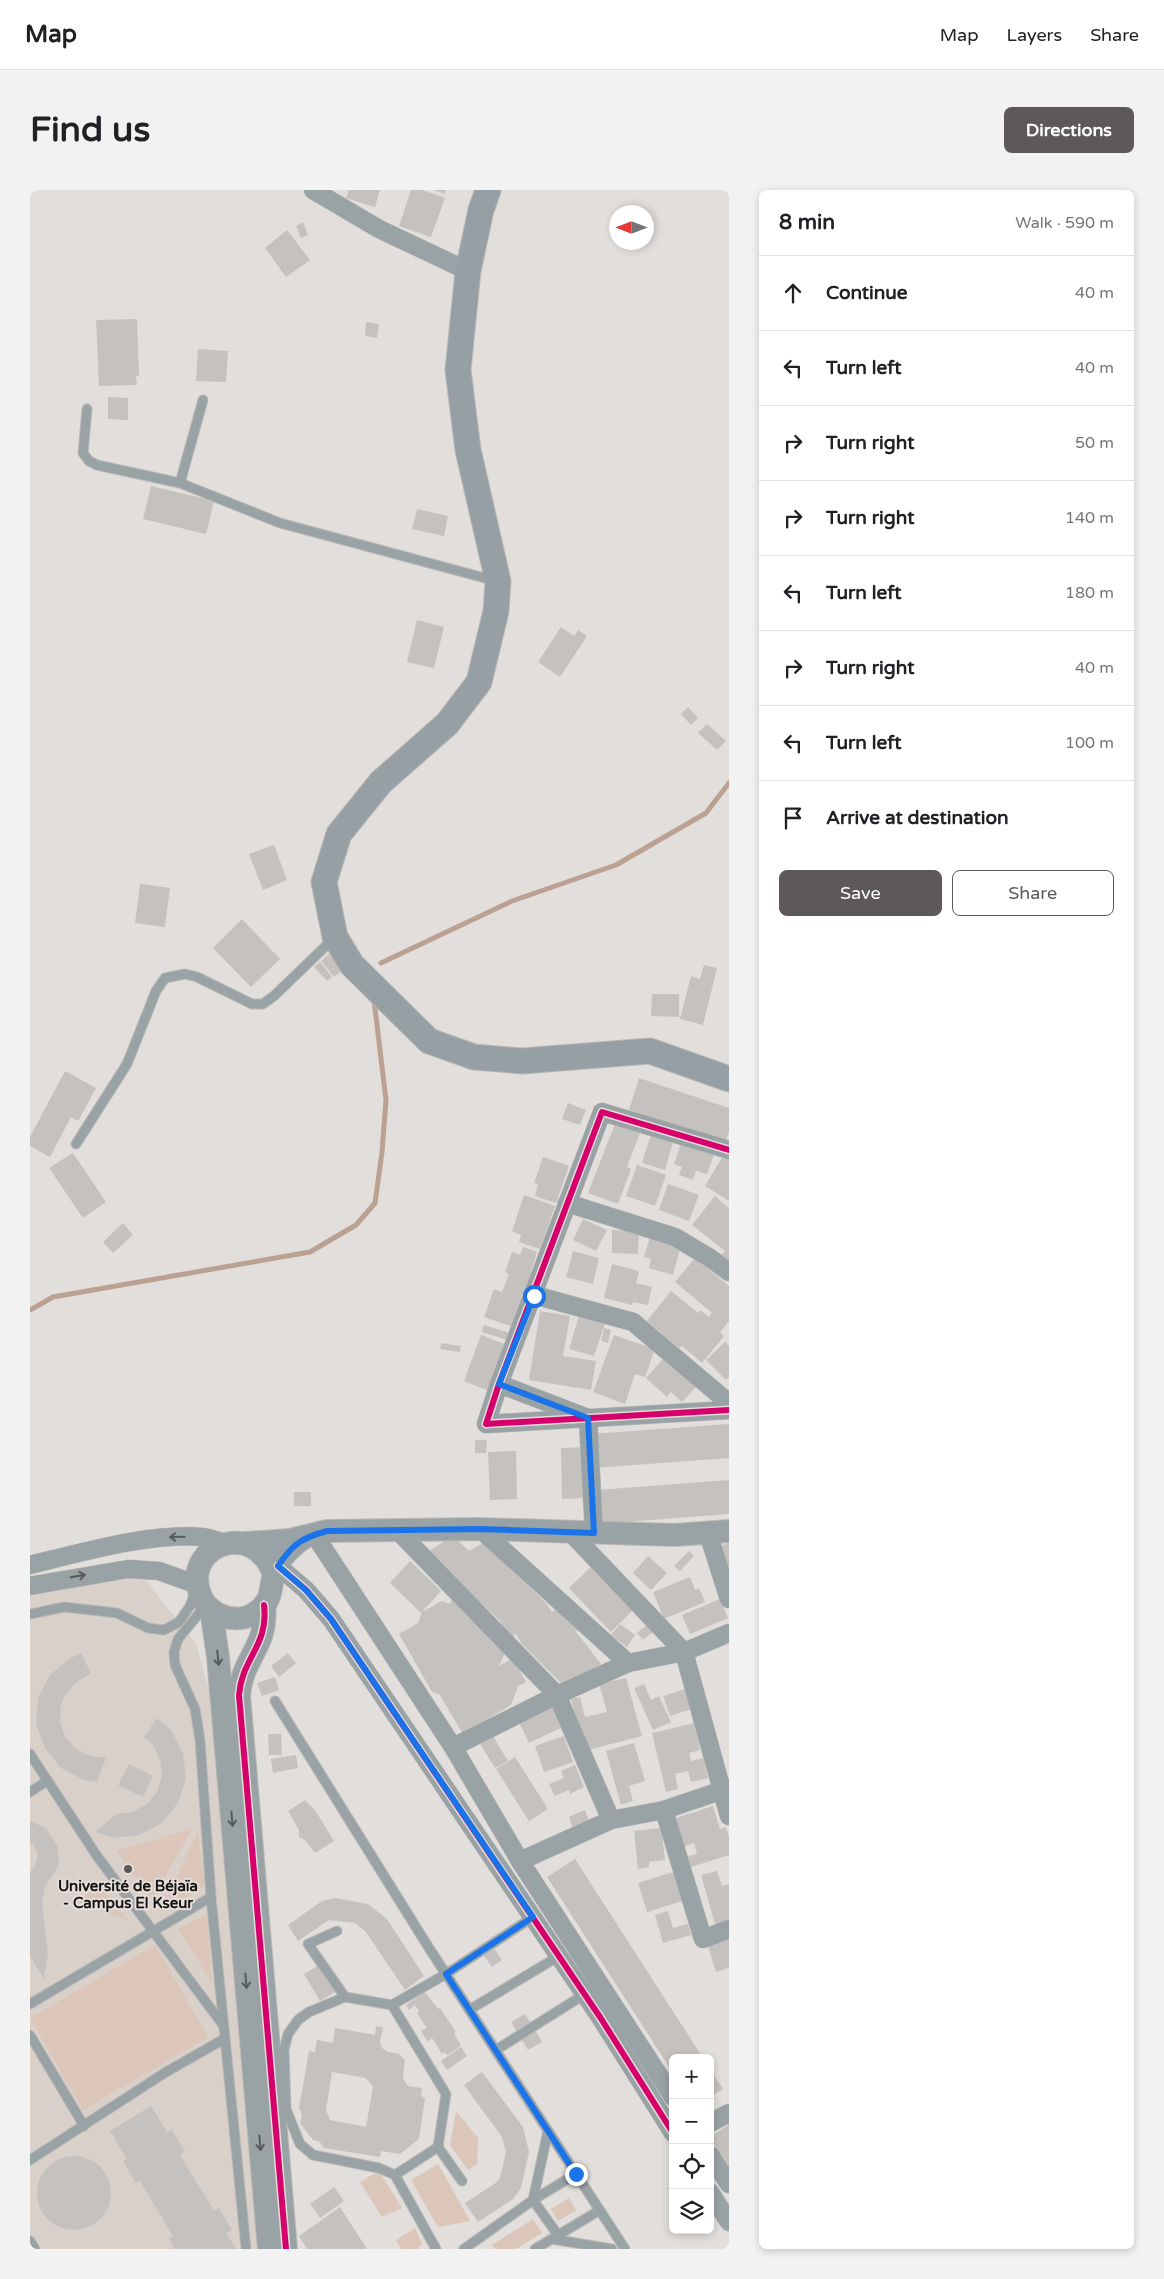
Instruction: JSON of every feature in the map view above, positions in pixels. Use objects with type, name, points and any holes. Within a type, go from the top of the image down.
[{"type":"main road","points":[[488,190],[481,210],[468,271],[458,370],[468,450],[498,581],[496,611],[479,682],[447,724],[381,782],[339,834],[324,882],[335,937],[352,966],[429,1041],[474,1058],[522,1061],[650,1051],[729,1079]]},
{"type":"street","points":[[313,190],[379,229],[468,271]]},
{"type":"street","points":[[729,1150],[602,1112],[534,1296],[499,1384],[486,1424],[729,1410]]},
{"type":"street","points":[[567,1203],[675,1237],[729,1272]]},
{"type":"street","points":[[534,1296],[633,1322],[729,1402]]},
{"type":"street","points":[[499,1384],[588,1418]]},
{"type":"street","points":[[588,1418],[594,1533]]},
{"type":"street","points":[[480,1529],[628,1664]]},
{"type":"street","points":[[269,2249],[218,1658],[205,1600],[201,1564],[207,1555],[236,1544],[276,1542],[327,1531],[480,1529],[675,1535],[719,1532],[729,1599]]},
{"type":"street","points":[[397,1530],[557,1694],[611,1820]]},
{"type":"street","points":[[572,1533],[684,1652],[726,1790],[729,1816]]},
{"type":"street","points":[[30,1586],[128,1569],[159,1570],[205,1600],[228,1618],[238,1618],[256,1612],[264,1606],[270,1596],[276,1570],[294,1545],[310,1535]]},
{"type":"street","points":[[310,1535],[453,1746],[520,1861],[669,2091]]},
{"type":"street","points":[[30,1565],[142,1540],[204,1538],[236,1544],[264,1555],[276,1570],[306,1590],[331,1619],[533,1917],[585,1994],[669,2127]]},
{"type":"street","points":[[264,1606],[264,1630],[243,1674],[239,1695],[286,2249]]},
{"type":"street","points":[[453,1746],[557,1694],[628,1664],[684,1652],[729,1632]]},
{"type":"street","points":[[520,1861],[611,1820],[664,1810],[726,1790]]},
{"type":"street","points":[[664,1810],[703,1939],[729,1930]]},
{"type":"street","points":[[714,2122],[729,2113]]},
{"type":"street","points":[[714,2161],[729,2184]]},
{"type":"street","points":[[714,2198],[729,2222]]},
{"type":"lane","points":[[180,483],[203,400]]},
{"type":"lane","points":[[87,409],[83,453],[89,461],[106,467],[180,483],[280,523],[498,581]]},
{"type":"lane","points":[[76,1144],[127,1064],[156,991],[165,978],[185,974],[197,977],[252,1004],[263,1004],[274,996],[335,937]]},
{"type":"lane","points":[[30,1614],[64,1607],[117,1612],[148,1628],[164,1630],[179,1622],[190,1606],[205,1600]]},
{"type":"lane","points":[[205,1600],[182,1632],[174,1652],[175,1665],[195,1709],[200,1740],[211,1896],[246,2249]]},
{"type":"lane","points":[[275,1701],[446,1974],[625,2249]]},
{"type":"lane","points":[[30,1754],[46,1781],[108,1872],[154,1930],[223,2025]]},
{"type":"lane","points":[[30,1792],[46,1781]]},
{"type":"lane","points":[[30,2004],[211,1896]]},
{"type":"lane","points":[[436,2249],[395,2175],[379,2168],[313,2154],[300,2144],[286,2109],[284,2050],[288,2034],[298,2020],[309,2012],[345,1997],[392,2005],[446,1974],[533,1917]]},
{"type":"lane","points":[[336,1932],[308,1944],[345,1997]]},
{"type":"lane","points":[[469,2010],[559,1956]]},
{"type":"lane","points":[[496,2050],[585,1994]]},
{"type":"lane","points":[[392,2005],[446,2094],[438,2147],[462,2181]]},
{"type":"lane","points":[[30,2035],[84,2126]]},
{"type":"lane","points":[[30,2160],[166,2072],[224,2039]]},
{"type":"lane","points":[[548,2131],[533,2200],[555,2237],[612,2249]]},
{"type":"lane","points":[[395,2175],[438,2147]]},
{"type":"lane","points":[[464,2249],[533,2200],[576,2174]]},
{"type":"lane","points":[[535,2249],[600,2210]]},
{"type":"lane","points":[[30,2241],[35,2249]]},
{"type":"shaded area","name":"Université de Béjaïa - Campus El Kseur","points":[[110,1577],[145,1579],[196,1644],[209,1690],[261,2249],[30,2249],[30,1593]]},
{"type":"shaded area","points":[[192,1829],[152,1900],[116,1851]]},
{"type":"shaded area","points":[[198,1832],[205,1886],[160,1912]]},
{"type":"shaded area","points":[[99,1884],[128,1920],[78,1902]]},
{"type":"shaded area","points":[[207,1915],[212,1983],[178,1928]]},
{"type":"shaded area","points":[[155,1945],[208,2037],[83,2110],[30,2018]]},
{"type":"shaded area","points":[[456,2111],[478,2138],[477,2164],[468,2170],[450,2145]]},
{"type":"shaded area","points":[[438,2164],[470,2221],[438,2227],[411,2180]]},
{"type":"shaded area","points":[[379,2171],[402,2208],[382,2217],[360,2182]]},
{"type":"shaded area","points":[[569,2198],[576,2210],[558,2221],[551,2209]]},
{"type":"shaded area","points":[[533,2219],[542,2233],[516,2249],[495,2249],[492,2245]]},
{"type":"shaded area","points":[[415,2228],[422,2244],[418,2249],[401,2249],[396,2240]]},
{"type":"building","points":[[349,190],[380,190],[375,207],[346,198]]},
{"type":"building","points":[[411,190],[422,190],[445,198],[431,237],[399,226]]},
{"type":"building","points":[[434,190],[446,190],[445,194]]},
{"type":"building","points":[[303,222],[308,235],[301,238],[296,226]]},
{"type":"building","points":[[287,230],[310,260],[286,277],[265,248]]},
{"type":"building","points":[[137,319],[139,376],[136,376],[137,385],[99,386],[96,320]]},
{"type":"building","points":[[366,322],[379,324],[377,338],[365,336]]},
{"type":"building","points":[[198,349],[228,351],[226,382],[196,381]]},
{"type":"building","points":[[108,397],[128,398],[128,420],[108,419]]},
{"type":"building","points":[[151,486],[214,501],[206,534],[143,519]]},
{"type":"building","points":[[417,509],[448,516],[444,536],[412,529]]},
{"type":"building","points":[[417,620],[444,627],[434,668],[407,662]]},
{"type":"building","points":[[561,627],[574,636],[578,630],[587,636],[560,677],[538,662]]},
{"type":"building","points":[[688,707],[698,718],[691,725],[681,714]]},
{"type":"building","points":[[707,724],[726,741],[717,750],[698,733]]},
{"type":"building","points":[[274,845],[287,880],[263,890],[249,854]]},
{"type":"building","points":[[140,884],[170,888],[165,927],[135,923]]},
{"type":"building","points":[[242,919],[280,959],[251,987],[213,948]]},
{"type":"building","points":[[329,954],[343,970],[334,977],[321,961]]},
{"type":"building","points":[[320,962],[332,977],[327,981],[314,967]]},
{"type":"building","points":[[704,965],[717,968],[703,1025],[680,1019],[691,976],[700,979]]},
{"type":"building","points":[[652,994],[679,994],[679,1017],[651,1016]]},
{"type":"building","points":[[65,1071],[96,1088],[78,1121],[71,1117],[50,1157],[30,1146],[30,1137]]},
{"type":"building","points":[[639,1078],[729,1108],[729,1132],[725,1143],[629,1110]]},
{"type":"building","points":[[568,1103],[586,1110],[580,1125],[562,1119]]},
{"type":"building","points":[[615,1124],[640,1133],[627,1167],[631,1169],[618,1204],[588,1193]]},
{"type":"building","points":[[652,1131],[674,1138],[665,1170],[642,1163]]},
{"type":"building","points":[[683,1137],[716,1149],[707,1174],[696,1171],[693,1180],[679,1175],[682,1167],[674,1164]]},
{"type":"building","points":[[73,1153],[106,1202],[83,1218],[49,1168]]},
{"type":"building","points":[[724,1154],[729,1157],[729,1201],[705,1186]]},
{"type":"building","points":[[543,1157],[569,1166],[556,1203],[535,1196],[538,1184],[534,1183]]},
{"type":"building","points":[[637,1165],[666,1175],[655,1206],[626,1196]]},
{"type":"building","points":[[668,1184],[699,1195],[689,1221],[659,1210]]},
{"type":"building","points":[[524,1195],[555,1206],[540,1249],[519,1242],[521,1235],[512,1231]]},
{"type":"building","points":[[715,1196],[729,1208],[729,1266],[719,1258],[725,1251],[692,1225]]},
{"type":"building","points":[[583,1219],[607,1230],[596,1251],[573,1240]]},
{"type":"building","points":[[123,1223],[133,1235],[113,1253],[103,1242]]},
{"type":"building","points":[[612,1230],[639,1231],[638,1254],[612,1253]]},
{"type":"building","points":[[650,1237],[681,1245],[673,1275],[649,1268],[651,1259],[644,1257]]},
{"type":"building","points":[[523,1247],[537,1252],[514,1327],[484,1317],[494,1289],[502,1292],[509,1274],[505,1272],[512,1252],[520,1255]]},
{"type":"building","points":[[573,1251],[599,1258],[593,1284],[566,1277]]},
{"type":"building","points":[[695,1258],[729,1286],[729,1321],[720,1332],[724,1336],[702,1363],[682,1346],[679,1348],[647,1321],[671,1291],[698,1313],[700,1310],[709,1317],[712,1313],[675,1282]]},
{"type":"building","points":[[612,1264],[639,1271],[636,1283],[652,1287],[648,1305],[633,1302],[632,1305],[604,1298]]},
{"type":"building","points":[[540,1311],[570,1316],[563,1356],[596,1361],[591,1390],[529,1380]]},
{"type":"building","points":[[579,1316],[605,1323],[594,1356],[569,1349]]},
{"type":"building","points":[[484,1325],[510,1333],[508,1340],[482,1332]]},
{"type":"building","points":[[604,1328],[611,1330],[608,1343],[601,1341]]},
{"type":"building","points":[[481,1335],[510,1346],[492,1392],[464,1381]]},
{"type":"building","points":[[614,1335],[655,1349],[645,1377],[635,1374],[625,1404],[593,1392]]},
{"type":"building","points":[[725,1342],[729,1346],[729,1377],[726,1380],[706,1360]]},
{"type":"building","points":[[441,1343],[461,1346],[460,1352],[440,1349]]},
{"type":"building","points":[[664,1358],[696,1387],[682,1402],[671,1392],[667,1397],[646,1378]]},
{"type":"building","points":[[729,1424],[729,1458],[594,1468],[592,1434]]},
{"type":"building","points":[[475,1440],[487,1440],[486,1453],[475,1453]]},
{"type":"building","points":[[588,1447],[589,1498],[562,1499],[561,1448]]},
{"type":"building","points":[[516,1451],[517,1499],[490,1500],[488,1452]]},
{"type":"building","points":[[729,1480],[729,1514],[600,1524],[597,1490]]},
{"type":"building","points":[[294,1492],[311,1492],[311,1506],[294,1506]]},
{"type":"building","points":[[453,1536],[469,1551],[483,1543],[546,1603],[552,1612],[560,1607],[581,1626],[576,1632],[601,1664],[565,1687],[522,1644],[516,1634],[512,1637],[499,1625],[502,1623],[427,1552]]},
{"type":"building","points":[[729,1543],[729,1583],[717,1547]]},
{"type":"building","points":[[689,1551],[694,1556],[680,1571],[674,1566]]},
{"type":"building","points":[[648,1556],[667,1573],[651,1590],[633,1573]]},
{"type":"building","points":[[410,1561],[441,1591],[421,1613],[390,1583]]},
{"type":"building","points":[[592,1566],[634,1609],[611,1632],[569,1588]]},
{"type":"building","points":[[690,1577],[695,1590],[699,1588],[705,1602],[664,1619],[653,1592]]},
{"type":"building","points":[[720,1599],[728,1618],[690,1634],[682,1615]]},
{"type":"building","points":[[451,1600],[472,1609],[492,1642],[511,1650],[505,1653],[499,1666],[513,1658],[526,1682],[518,1686],[511,1705],[463,1734],[440,1695],[432,1692],[399,1634],[418,1623],[422,1612],[442,1601],[450,1604]]},
{"type":"building","points":[[620,1624],[635,1635],[627,1647],[611,1635]]},
{"type":"building","points":[[647,1625],[653,1632],[643,1640],[637,1633]]},
{"type":"building","points":[[81,1653],[91,1673],[74,1684],[64,1697],[61,1705],[60,1721],[65,1737],[76,1749],[90,1756],[106,1758],[97,1782],[84,1780],[61,1768],[45,1748],[36,1724],[38,1698],[50,1675],[69,1659]]},
{"type":"building","points":[[288,1653],[296,1663],[279,1677],[271,1666]]},
{"type":"building","points":[[275,1677],[279,1690],[262,1696],[257,1683]]},
{"type":"building","points":[[626,1678],[642,1736],[584,1751],[571,1699],[580,1697],[585,1717],[607,1712],[599,1684]]},
{"type":"building","points":[[644,1684],[651,1700],[659,1696],[671,1722],[653,1730],[634,1688]]},
{"type":"building","points":[[688,1688],[695,1708],[670,1716],[663,1696]]},
{"type":"building","points":[[553,1701],[565,1726],[529,1743],[517,1718]]},
{"type":"building","points":[[157,1718],[171,1730],[183,1753],[186,1779],[178,1803],[162,1823],[139,1835],[114,1838],[95,1832],[116,1814],[132,1812],[147,1804],[157,1792],[162,1776],[160,1760],[153,1745],[144,1737]]},
{"type":"building","points":[[695,1723],[700,1750],[689,1753],[691,1761],[703,1758],[708,1778],[691,1782],[688,1771],[675,1774],[678,1789],[666,1792],[652,1733]]},
{"type":"building","points":[[268,1734],[281,1734],[282,1755],[269,1755]]},
{"type":"building","points":[[493,1736],[508,1761],[495,1768],[480,1744]]},
{"type":"building","points":[[564,1736],[573,1762],[544,1772],[535,1746]]},
{"type":"building","points":[[634,1743],[645,1781],[629,1786],[633,1801],[621,1805],[606,1751]]},
{"type":"building","points":[[296,1755],[298,1768],[273,1773],[271,1759]]},
{"type":"building","points":[[515,1757],[548,1809],[529,1821],[496,1769]]},
{"type":"building","points":[[129,1764],[153,1776],[143,1797],[118,1785]]},
{"type":"building","points":[[575,1765],[584,1787],[570,1794],[569,1790],[555,1796],[549,1784],[564,1778],[561,1771]]},
{"type":"building","points":[[305,1800],[315,1810],[334,1841],[315,1853],[305,1840],[299,1837],[299,1830],[288,1811]]},
{"type":"building","points":[[713,1806],[720,1829],[726,1827],[729,1837],[729,1855],[691,1867],[688,1856],[697,1854],[694,1843],[682,1847],[673,1819]]},
{"type":"building","points":[[585,1810],[589,1821],[573,1828],[569,1817]]},
{"type":"building","points":[[30,1821],[46,1828],[57,1845],[59,1860],[58,1867],[45,1886],[42,1903],[48,1953],[44,1979],[30,1956],[30,1872],[35,1866],[38,1854],[34,1845],[30,1843]]},
{"type":"building","points":[[661,1828],[665,1860],[649,1862],[649,1867],[638,1869],[634,1831]]},
{"type":"building","points":[[575,1859],[700,2054],[669,2054],[669,2067],[547,1877]]},
{"type":"building","points":[[680,1870],[689,1899],[647,1912],[638,1883]]},
{"type":"building","points":[[717,1871],[722,1886],[729,1884],[729,1923],[716,1927],[701,1875]]},
{"type":"building","points":[[335,1898],[368,1904],[387,1919],[424,1976],[405,1990],[366,1932],[355,1923],[329,1920],[298,1941],[288,1925],[322,1901]]},
{"type":"building","points":[[668,1911],[673,1928],[688,1924],[691,1935],[663,1943],[655,1915]]},
{"type":"building","points":[[729,1939],[729,1968],[716,1972],[708,1946]]},
{"type":"building","points":[[491,1944],[502,1960],[492,1967],[480,1951]]},
{"type":"building","points":[[326,1961],[342,1988],[320,2001],[304,1974]]},
{"type":"building","points":[[425,1992],[438,2009],[440,2008],[456,2032],[454,2033],[461,2046],[447,2055],[445,2052],[442,2054],[432,2038],[428,2042],[421,2031],[427,2028],[417,2013],[419,2011],[415,2005],[409,2010],[406,2005]]},
{"type":"building","points":[[525,2014],[542,2042],[528,2050],[511,2022]]},
{"type":"building","points":[[376,2026],[383,2027],[380,2042],[382,2048],[388,2052],[399,2054],[405,2060],[403,2078],[408,2086],[422,2088],[421,2096],[425,2098],[419,2139],[400,2154],[381,2151],[380,2157],[324,2148],[320,2142],[313,2140],[300,2123],[302,2115],[299,2108],[309,2051],[315,2052],[317,2040],[333,2043],[335,2028],[375,2035]],"holes":[[[332,2072],[366,2078],[373,2087],[366,2127],[330,2120],[326,2110]]]},
{"type":"building","points":[[461,2047],[467,2056],[447,2070],[441,2061]]},
{"type":"building","points":[[482,2072],[523,2127],[529,2152],[521,2188],[513,2199],[478,2222],[465,2203],[497,2182],[500,2178],[506,2152],[502,2137],[464,2085]]},
{"type":"building","points":[[714,2075],[723,2089],[714,2095]]},
{"type":"building","points":[[151,2106],[167,2132],[172,2130],[185,2152],[180,2155],[214,2211],[219,2208],[232,2230],[226,2233],[236,2249],[175,2249],[169,2238],[173,2236],[140,2181],[136,2183],[123,2161],[127,2159],[110,2131]]},
{"type":"building","points":[[729,2124],[729,2167],[714,2144],[714,2135]]},
{"type":"building","points":[[74,2156],[88,2159],[100,2167],[108,2179],[111,2193],[108,2207],[100,2219],[88,2227],[74,2230],[60,2227],[48,2219],[40,2207],[37,2193],[40,2179],[48,2167],[60,2159]]},
{"type":"building","points":[[334,2187],[344,2201],[320,2218],[310,2204]]},
{"type":"building","points":[[340,2207],[367,2249],[307,2249],[299,2236]]},
{"type":"waterway","points":[[381,963],[512,901],[616,865],[706,813],[729,783]]},
{"type":"waterway","points":[[30,1310],[53,1297],[310,1252],[356,1225],[375,1203],[382,1152],[386,1100],[374,1000]]},
{"type":"cycle path","points":[[729,1150],[602,1112],[499,1384],[486,1424],[729,1410]]},
{"type":"cycle path","points":[[278,1566],[306,1590],[331,1619],[600,2017],[669,2127]]},
{"type":"cycle path","points":[[264,1605],[263,1631],[245,1671],[239,1695],[286,2249]]},
{"type":"place","name":"Université de Béjaïa - Campus El Kseur","points":[[128,1869]]},
{"type":"route","points":[[534,1296],[499,1384],[588,1418],[594,1533],[480,1529],[327,1531],[305,1537],[294,1545],[278,1566],[306,1590],[331,1619],[533,1917],[446,1974],[576,2174]]}]
